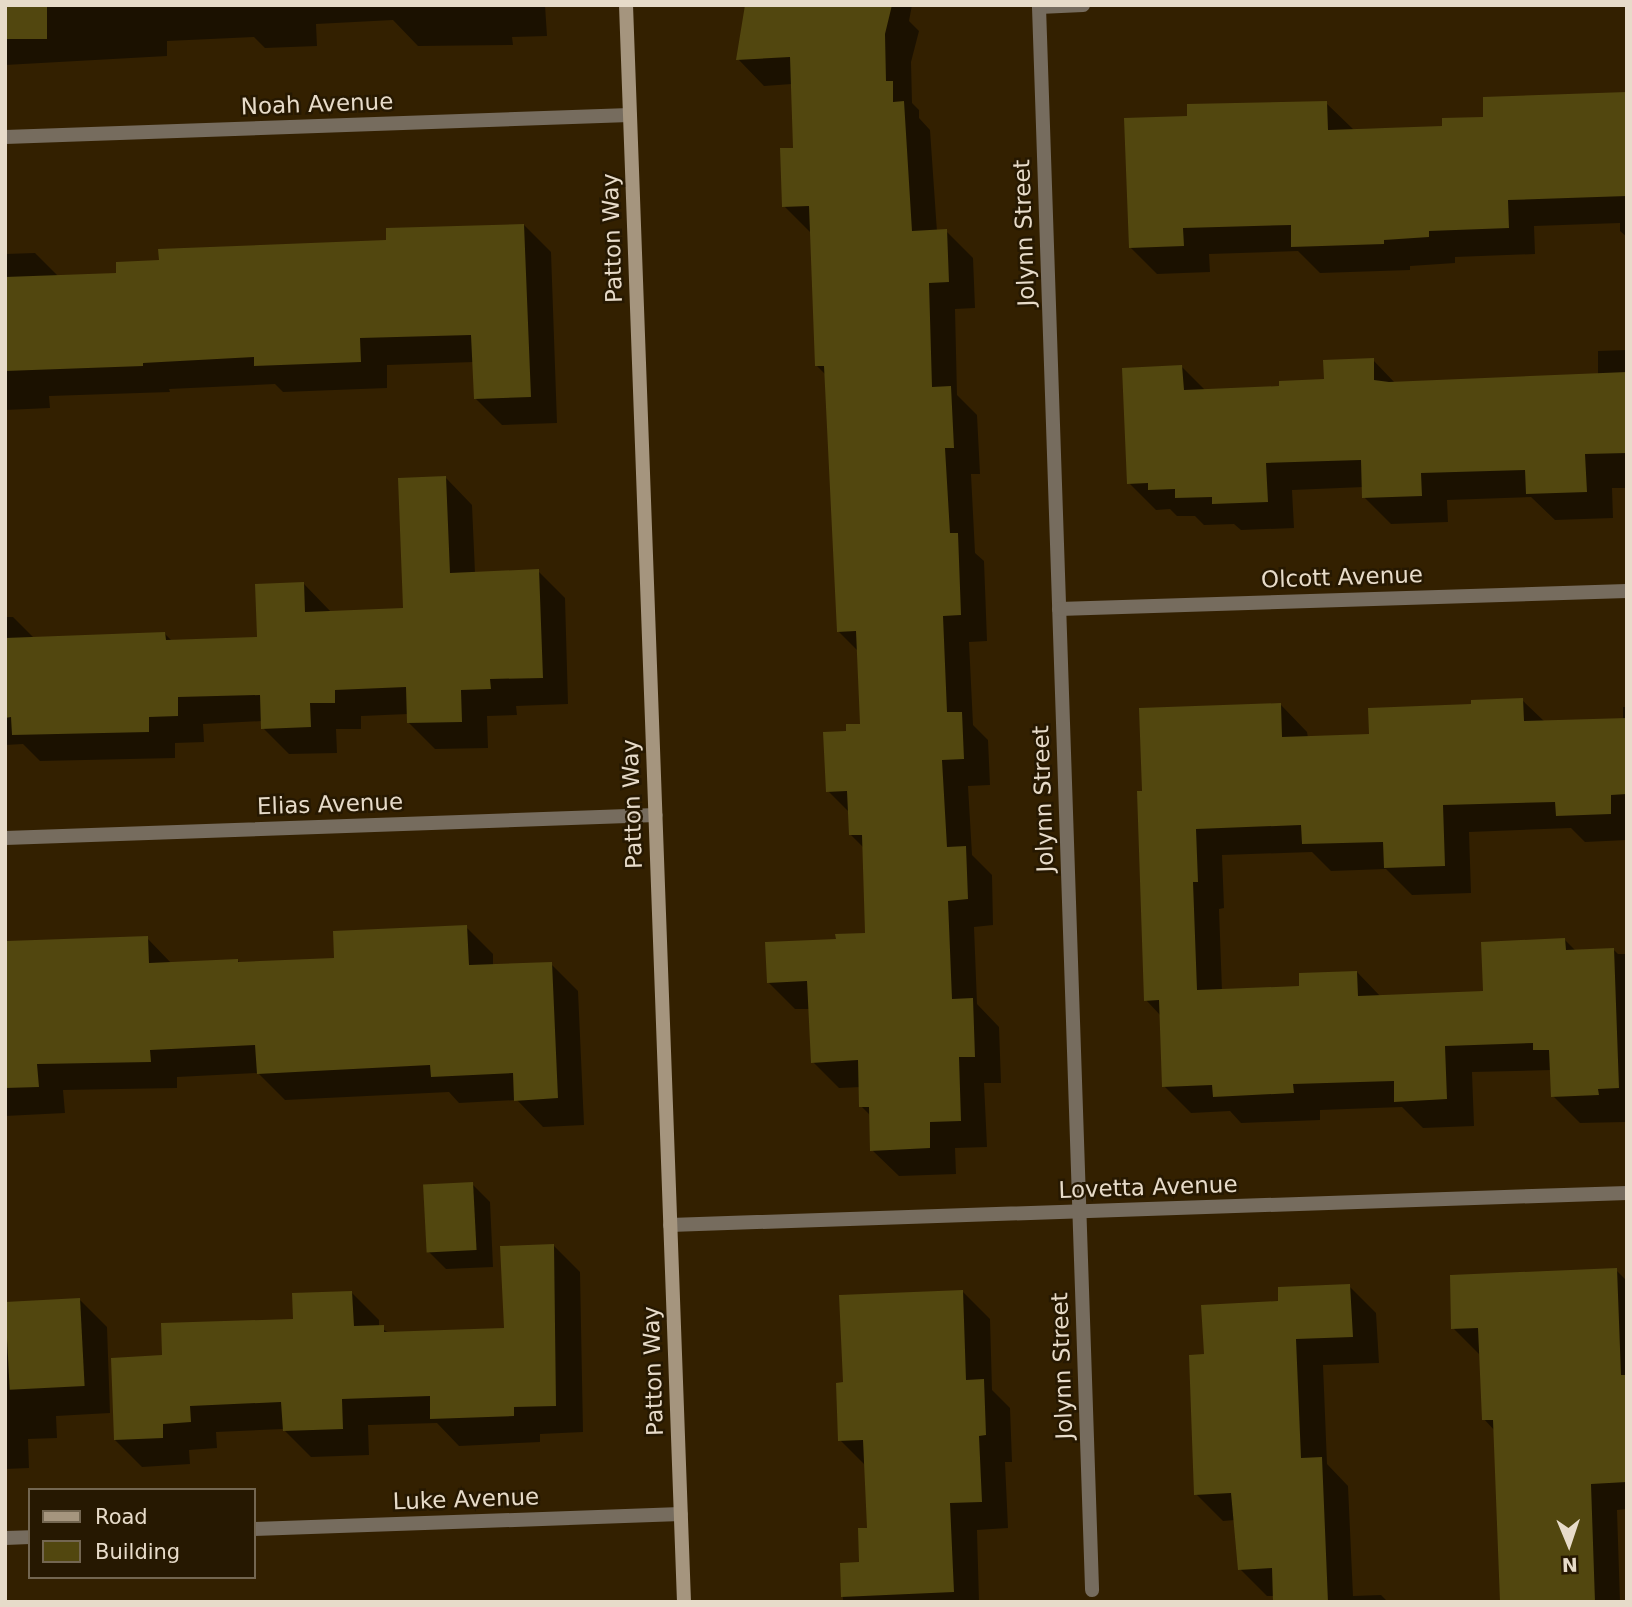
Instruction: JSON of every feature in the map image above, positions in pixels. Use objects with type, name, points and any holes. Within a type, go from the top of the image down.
[{"type":"street","name":"Patton Way","points":[[626,5],[684,1602]]},
{"type":"street","points":[[1039,7],[1083,5]]},
{"type":"street","name":"Jolynn Street","points":[[1039,7],[1092,1590]]},
{"type":"street","name":"Noah Avenue","points":[[5,137],[630,115]]},
{"type":"street","name":"Olcott Avenue","points":[[1059,609],[1627,591]]},
{"type":"street","name":"Elias Avenue","points":[[5,838],[656,815]]},
{"type":"street","name":"Lovetta Avenue","points":[[670,1226],[1627,1193]]},
{"type":"street","name":"Luke Avenue","points":[[256,1529],[681,1514]]},
{"type":"street","points":[[5,1538],[28,1537]]},
{"type":"building","points":[[5,5],[47,5],[47,39],[5,39]]},
{"type":"building","points":[[745,5],[892,5],[885,34],[886,81],[893,81],[893,102],[904,101],[912,231],[947,229],[949,282],[929,283],[932,387],[951,386],[954,448],[945,448],[950,533],[958,533],[961,615],[943,616],[947,712],[962,712],[964,759],[942,760],[947,847],[966,846],[968,899],[948,901],[952,999],[973,998],[975,1057],[959,1057],[961,1121],[930,1122],[930,1148],[870,1151],[869,1107],[859,1107],[858,1060],[811,1063],[807,981],[767,983],[765,942],[836,939],[835,934],[865,933],[862,835],[849,835],[847,791],[826,792],[823,732],[846,731],[846,724],[860,724],[856,631],[837,632],[824,366],[815,366],[809,206],[782,207],[780,148],[793,148],[790,57],[736,60]]},
{"type":"building","points":[[1627,92],[1627,196],[1508,200],[1509,228],[1429,231],[1429,237],[1384,240],[1384,244],[1291,247],[1291,225],[1183,228],[1184,246],[1129,248],[1124,118],[1187,116],[1187,104],[1327,101],[1328,130],[1442,126],[1442,118],[1483,117],[1483,97]]},
{"type":"building","points":[[524,224],[531,397],[474,399],[471,335],[360,338],[361,362],[254,366],[254,357],[143,363],[143,366],[5,371],[5,277],[116,273],[116,262],[159,260],[158,249],[386,240],[386,228]]},
{"type":"building","points":[[1374,358],[1374,380],[1389,382],[1627,372],[1627,453],[1585,454],[1587,492],[1526,494],[1525,470],[1421,473],[1422,496],[1362,498],[1361,460],[1266,463],[1268,502],[1212,504],[1212,497],[1175,498],[1175,489],[1148,490],[1148,483],[1127,484],[1122,368],[1182,365],[1184,390],[1279,386],[1279,381],[1324,379],[1323,360]]},
{"type":"building","points":[[446,476],[450,573],[539,569],[543,678],[490,679],[491,689],[461,690],[462,722],[407,723],[406,687],[335,690],[335,703],[310,703],[311,727],[261,729],[260,695],[178,697],[178,716],[149,717],[149,732],[12,735],[11,717],[5,718],[5,638],[165,632],[166,640],[257,637],[255,584],[304,582],[305,612],[403,608],[398,478]]},
{"type":"building","points":[[1523,698],[1524,721],[1627,718],[1627,794],[1611,795],[1611,814],[1556,816],[1555,802],[1443,805],[1445,866],[1384,868],[1383,842],[1302,844],[1301,825],[1196,829],[1198,882],[1193,882],[1197,990],[1299,986],[1299,973],[1357,971],[1358,996],[1483,991],[1481,942],[1565,938],[1566,950],[1614,948],[1619,1088],[1598,1089],[1599,1095],[1551,1097],[1549,1050],[1533,1050],[1533,1043],[1445,1046],[1447,1099],[1394,1102],[1394,1081],[1293,1084],[1294,1093],[1213,1097],[1212,1085],[1162,1087],[1159,1000],[1144,1001],[1137,791],[1142,791],[1139,708],[1281,703],[1282,737],[1369,734],[1368,708],[1471,704],[1471,700]]},
{"type":"building","points":[[467,925],[469,965],[552,962],[558,1098],[514,1101],[513,1073],[431,1077],[430,1065],[257,1074],[255,1045],[150,1050],[151,1062],[37,1064],[39,1087],[5,1088],[7,941],[148,936],[149,963],[238,959],[238,962],[334,958],[333,931]]},
{"type":"building","points":[[473,1182],[477,1250],[427,1253],[423,1185]]},
{"type":"building","points":[[554,1244],[556,1406],[514,1407],[514,1416],[430,1419],[430,1396],[342,1399],[343,1429],[283,1431],[281,1402],[190,1406],[191,1422],[163,1424],[163,1438],[114,1440],[111,1358],[162,1355],[161,1323],[293,1319],[292,1293],[352,1291],[354,1326],[384,1325],[384,1332],[504,1328],[500,1246]]},
{"type":"building","points":[[1617,1268],[1621,1375],[1627,1375],[1627,1482],[1591,1484],[1595,1602],[1500,1602],[1493,1420],[1482,1420],[1478,1328],[1451,1329],[1450,1275]]},
{"type":"building","points":[[1350,1284],[1353,1337],[1296,1339],[1301,1458],[1322,1457],[1328,1602],[1273,1602],[1272,1568],[1238,1570],[1231,1493],[1194,1495],[1189,1355],[1204,1354],[1201,1305],[1278,1301],[1278,1287]]},
{"type":"building","points":[[963,1290],[966,1380],[984,1379],[986,1435],[979,1436],[982,1502],[950,1503],[954,1592],[841,1597],[840,1563],[859,1562],[858,1528],[867,1528],[863,1440],[838,1441],[836,1383],[843,1382],[839,1295]]},
{"type":"building","points":[[80,1298],[85,1386],[10,1390],[5,1302]]}]
